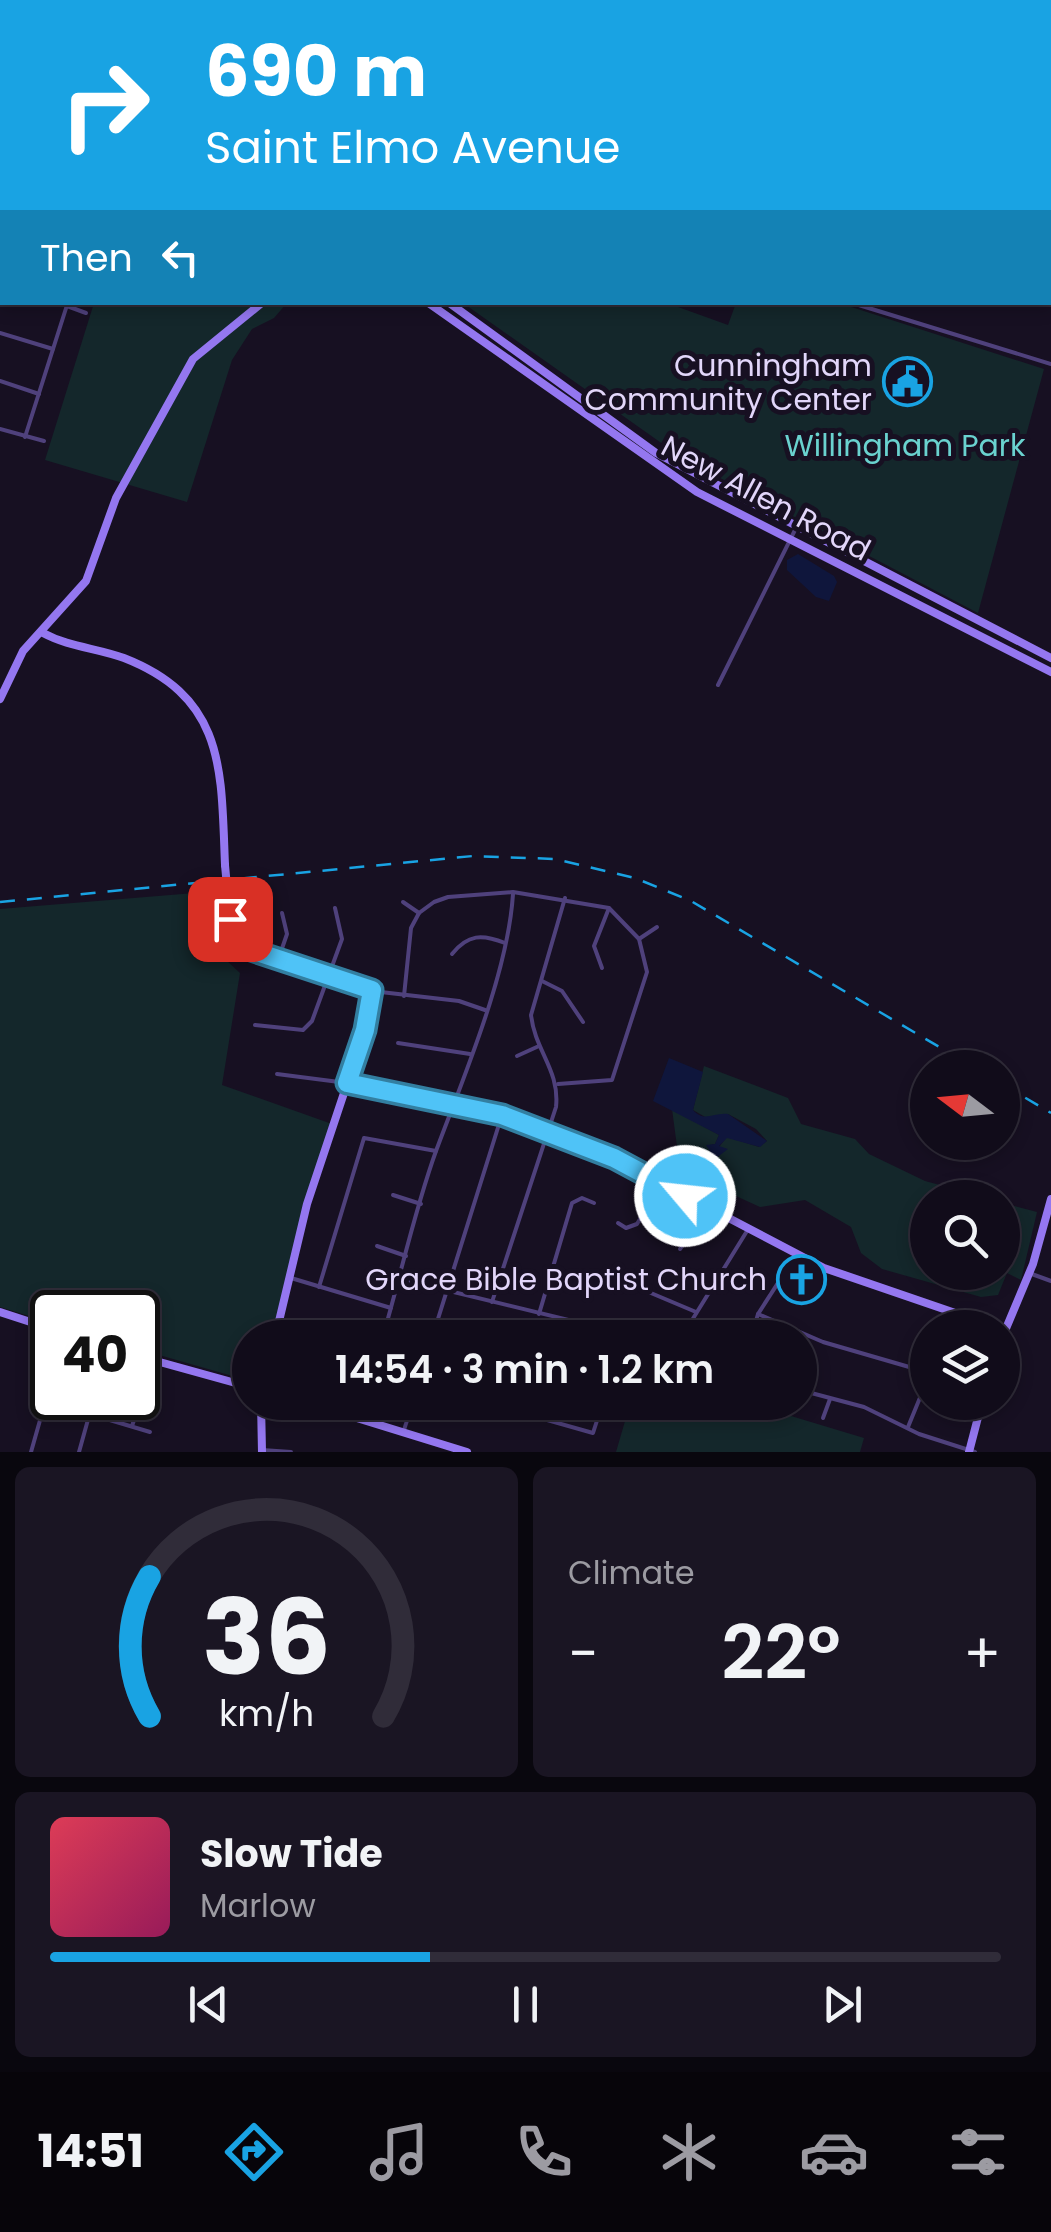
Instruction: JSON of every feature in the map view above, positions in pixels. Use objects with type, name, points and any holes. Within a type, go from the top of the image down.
[{"type":"street","points":[[25,438],[68,305]]},
{"type":"street","points":[[70,305],[86,313]]},
{"type":"street","points":[[0,698],[23,652],[86,581],[116,498],[192,359],[259,305]]},
{"type":"street","name":"New Allen Road","points":[[432,305],[635,453],[697,492],[1051,672]]},
{"type":"street","name":"New Allen Road","points":[[452,305],[656,453],[1051,658]]},
{"type":"street","points":[[859,305],[1051,364]]},
{"type":"street","points":[[458,324],[466,318],[480,325]]},
{"type":"street","points":[[0,333],[53,350]]},
{"type":"street","points":[[0,381],[39,394]]},
{"type":"street","points":[[0,429],[44,441]]},
{"type":"street","points":[[718,685],[796,528]]},
{"type":"street","points":[[42,633],[69,645],[122,657],[172,682],[192,701],[212,738],[220,767],[228,898],[238,938],[251,950],[372,990],[459,1001],[484,1010]]},
{"type":"street","points":[[388,1320],[436,1151],[458,1104],[505,943],[513,892]]},
{"type":"street","points":[[404,996],[406,943],[419,914],[448,896],[513,892],[609,908],[639,939],[647,972],[612,1080],[558,1084]]},
{"type":"street","points":[[492,1302],[548,1131],[558,1084],[539,1046],[531,1015],[565,898]]},
{"type":"street","points":[[404,902],[419,914]]},
{"type":"street","points":[[255,1025],[303,1030],[312,1020],[342,939],[335,908]]},
{"type":"street","points":[[602,968],[594,946],[609,908]]},
{"type":"street","points":[[278,960],[287,934],[282,913]]},
{"type":"street","points":[[639,939],[658,927]]},
{"type":"street","points":[[452,954],[463,940],[475,936],[505,943]]},
{"type":"street","points":[[540,980],[562,990],[584,1022]]},
{"type":"street","points":[[280,1320],[307,1204],[365,1030],[372,990]]},
{"type":"street","points":[[398,1043],[470,1054]]},
{"type":"street","points":[[517,1056],[539,1046]]},
{"type":"street","points":[[277,1074],[458,1104],[548,1131],[796,1254],[947,1310]]},
{"type":"street","points":[[438,1320],[502,1115]]},
{"type":"street","points":[[319,1287],[364,1138],[436,1151]]},
{"type":"street","points":[[618,1223],[626,1228],[637,1224],[661,1184]]},
{"type":"street","points":[[393,1195],[421,1204]]},
{"type":"street","points":[[538,1316],[576,1199],[594,1204]]},
{"type":"street","points":[[1012,1310],[1029,1273],[1051,1199]]},
{"type":"street","points":[[680,1249],[709,1208]]},
{"type":"street","points":[[691,1320],[749,1229]]},
{"type":"street","points":[[377,1246],[406,1256]]},
{"type":"street","points":[[756,1320],[796,1254]]},
{"type":"street","points":[[602,1272],[696,1312]]},
{"type":"street","points":[[1029,1273],[1051,1281]]},
{"type":"street","points":[[291,1278],[391,1308]]},
{"type":"street","points":[[400,1279],[560,1320]]},
{"type":"street","points":[[0,1312],[30,1322]]},
{"type":"street","points":[[758,1314],[823,1342],[910,1367]]},
{"type":"street","points":[[160,1362],[232,1381]]},
{"type":"street","points":[[817,1395],[864,1406],[972,1451],[978,1420]]},
{"type":"street","points":[[823,1418],[830,1399]]},
{"type":"street","points":[[30,1452],[40,1420]]},
{"type":"street","points":[[79,1452],[89,1420]]},
{"type":"street","points":[[112,1420],[150,1432]]},
{"type":"street","points":[[132,1426],[134,1420]]},
{"type":"street","points":[[262,1420],[262,1451],[291,1452]]},
{"type":"street","points":[[360,1420],[463,1451]]},
{"type":"street","points":[[403,1434],[407,1420]]},
{"type":"street","points":[[544,1420],[593,1434],[597,1420]]},
{"type":"street","points":[[908,1427],[910,1420]]},
{"type":"green space","points":[[93,305],[285,305],[274,318],[252,329],[232,360],[187,502],[45,460]]},
{"type":"green space","name":"Willingham Park","points":[[466,305],[673,305],[728,325],[735,305],[845,305],[1044,369],[978,613],[684,459]]},
{"type":"green space","points":[[219,891],[213,948],[240,973],[222,1085],[332,1124],[278,1320],[232,1320],[232,1376],[160,1355],[160,1290],[30,1290],[30,1316],[0,1307],[0,909]]},
{"type":"green space","points":[[704,1066],[788,1098],[801,1124],[855,1139],[869,1154],[923,1180],[910,1180],[910,1277],[882,1269],[861,1253],[851,1227],[805,1200],[760,1207],[725,1191],[678,1154],[672,1109],[719,1135],[715,1144],[706,1146],[726,1149],[719,1147],[727,1137],[759,1147],[767,1141],[756,1129],[728,1114],[707,1118],[693,1110]]},
{"type":"green space","points":[[1020,1208],[1037,1212],[1020,1280]]},
{"type":"green space","points":[[956,1290],[1000,1290],[998,1295],[981,1297]]},
{"type":"green space","points":[[625,1420],[804,1420],[864,1438],[860,1452],[616,1452]]},
{"type":"water","points":[[798,554],[834,576],[837,582],[829,601],[816,597],[787,570],[787,560]]},
{"type":"water","points":[[669,1058],[703,1072],[693,1110],[697,1114],[728,1114],[767,1141],[760,1147],[727,1138],[719,1146],[728,1149],[715,1159],[706,1145],[715,1144],[719,1135],[653,1101]]},
{"type":"railway","points":[[0,902],[473,856],[555,859],[635,878],[691,901],[944,1050]]},
{"type":"railway","points":[[1020,1095],[1051,1113]]},
{"type":"place","name":"Cunningham Community Center","points":[[907,382]]},
{"type":"place","name":"Grace Bible Baptist Church","points":[[802,1279]]},
{"type":"route","points":[[230,919],[238,938],[251,950],[350,986],[372,990],[365,1030],[347,1083],[502,1115],[614,1158],[685,1196]]}]
